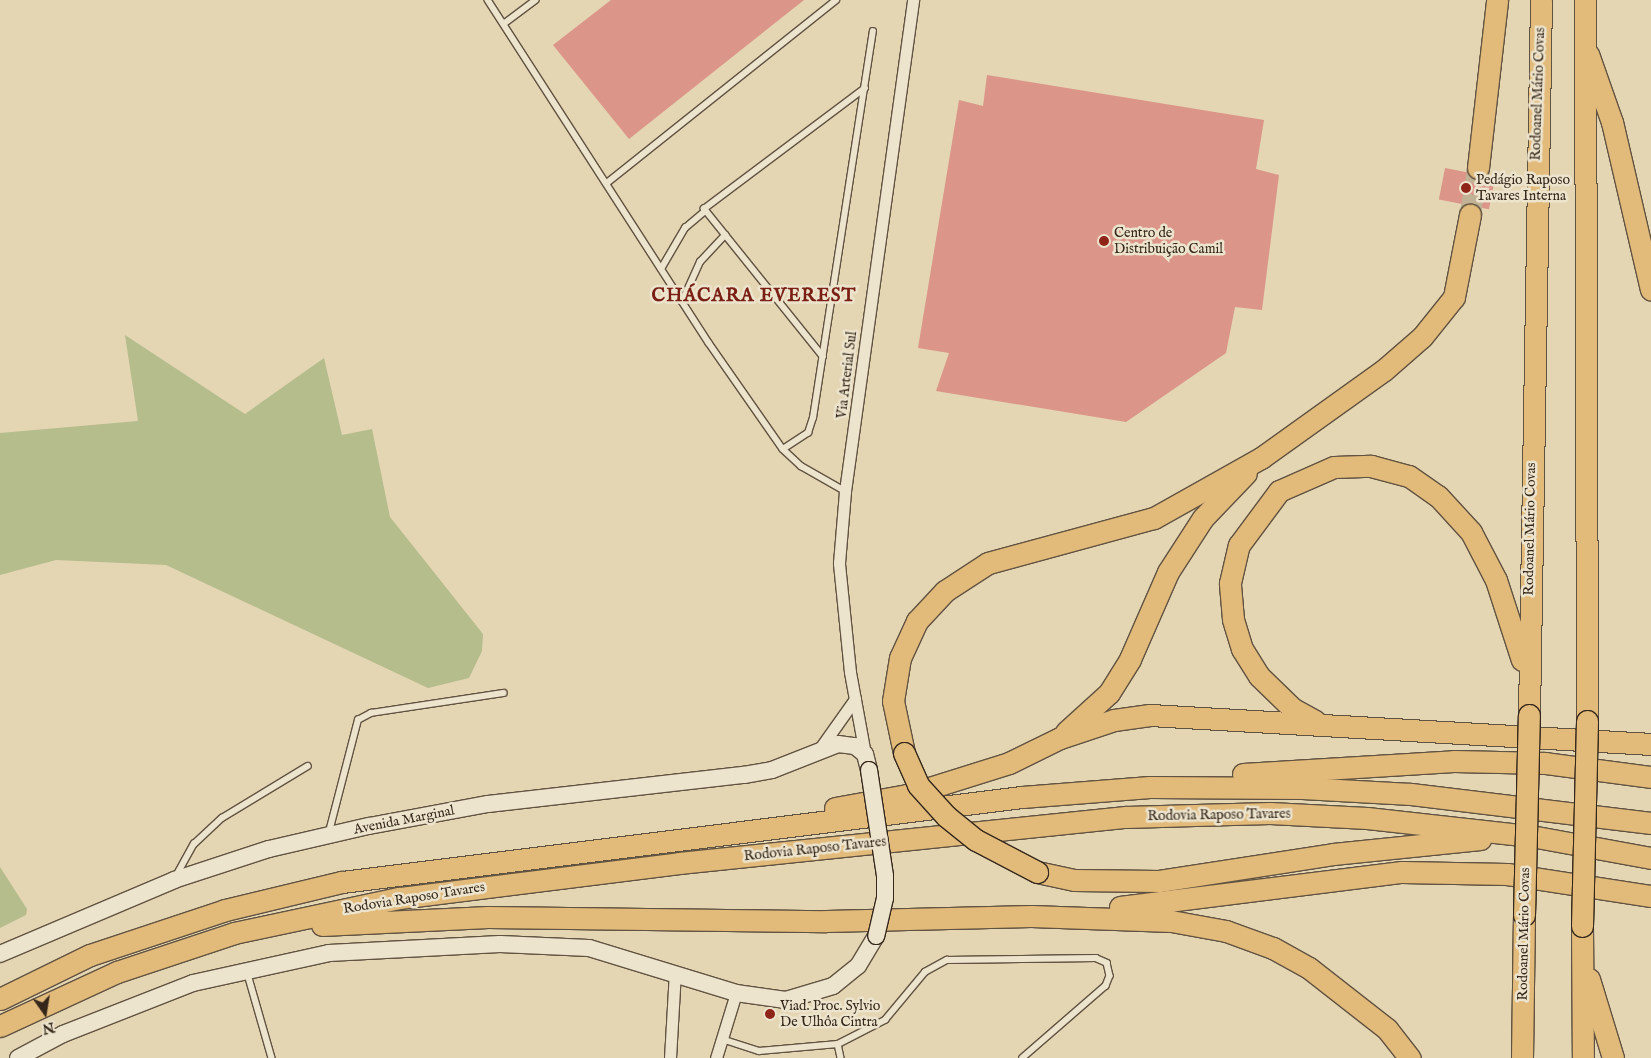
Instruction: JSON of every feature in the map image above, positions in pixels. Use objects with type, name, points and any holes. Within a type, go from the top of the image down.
[{"type":"highway","points":[[1478,168],[1497,0]]},
{"type":"highway","name":"Rodoanel Mário Covas","points":[[1522,1058],[1541,0]]},
{"type":"highway","points":[[1583,1058],[1582,926],[1586,721],[1585,0]]},
{"type":"highway","points":[[1585,49],[1606,100],[1651,290]]},
{"type":"highway","points":[[1470,215],[1459,280],[1443,314],[1384,370],[1261,458],[1154,518],[988,563],[945,591],[917,621],[900,658],[893,702],[904,753],[918,785],[946,816],[976,840],[1037,872],[1082,880],[1159,880],[1410,844],[1531,836]]},
{"type":"highway","points":[[1060,738],[1109,693],[1130,659],[1173,564],[1203,518],[1261,458]]},
{"type":"highway","points":[[1322,724],[1293,709],[1259,676],[1242,649],[1233,619],[1230,583],[1239,545],[1280,491],[1334,467],[1371,466],[1409,476],[1438,496],[1471,532],[1496,580],[1528,677]]},
{"type":"highway","points":[[670,839],[907,795],[1008,762],[1060,738],[1114,720],[1150,715],[1651,744]]},
{"type":"highway","points":[[1150,787],[1228,775],[1454,761],[1545,763],[1651,777]]},
{"type":"highway","name":"Rodovia Raposo Tavares","points":[[0,999],[34,979],[90,955],[226,910],[342,882],[670,839],[1022,797],[1150,787],[1411,794],[1651,823]]},
{"type":"highway","name":"Rodovia Raposo Tavares","points":[[0,1026],[117,972],[234,933],[399,898],[679,862],[1126,817],[1270,813],[1531,836],[1651,858]]},
{"type":"highway","points":[[1030,916],[1402,872],[1507,874],[1651,896]]},
{"type":"highway","points":[[234,933],[488,917],[826,922],[1030,916],[1171,921],[1226,931],[1273,948],[1362,1007],[1410,1058]]},
{"type":"highway","points":[[1583,957],[1613,1058]]},
{"type":"main road","name":"Avenida Marginal","points":[[0,954],[174,880],[328,836],[488,804],[744,775],[772,770],[821,747],[847,744],[865,754]]},
{"type":"main road","points":[[18,1058],[123,1008],[247,969],[329,953],[500,944],[589,948],[675,972],[736,993],[786,1000],[811,996],[858,966],[876,936],[885,898],[885,876],[865,754]]},
{"type":"main road","points":[[0,989],[34,979]]},
{"type":"street","name":"Via Arterial Sul","points":[[865,754],[855,699],[840,563],[845,491],[914,0]]},
{"type":"street","name":"Avenida Marginal","points":[[821,747],[855,699]]},
{"type":"street","points":[[670,1058],[675,972]]},
{"type":"street","points":[[716,1058],[736,993]]},
{"type":"lane","points":[[488,0],[505,23],[682,302],[783,448],[801,466],[845,491]]},
{"type":"lane","points":[[505,23],[535,0]]},
{"type":"lane","points":[[607,183],[836,0]]},
{"type":"lane","points":[[783,448],[808,433],[812,425],[873,32]]},
{"type":"lane","points":[[661,269],[685,228],[864,88]]},
{"type":"lane","points":[[704,212],[823,357]]},
{"type":"lane","points":[[682,302],[700,262],[724,235]]},
{"type":"lane","points":[[328,836],[358,720],[371,713],[504,693]]},
{"type":"lane","points":[[174,880],[194,844],[222,818],[308,766]]},
{"type":"lane","points":[[722,1039],[759,1051],[838,1044],[885,1020],[936,963],[966,958],[1096,958],[1107,962],[1110,976],[1106,986],[1023,1058]]},
{"type":"lane","points":[[247,969],[272,1058]]},
{"type":"lane","points":[[838,1044],[841,1058]]},
{"type":"lane","points":[[756,1058],[759,1051]]},
{"type":"green space","points":[[125,335],[245,414],[324,358],[342,435],[372,429],[390,517],[483,634],[482,651],[469,678],[428,688],[166,565],[56,560],[0,575],[0,433],[138,421]]},
{"type":"green space","points":[[0,867],[27,909],[26,915],[0,928]]},
{"type":"building","points":[[611,0],[804,0],[629,139],[553,45]]},
{"type":"building","name":"Centro de Distribuição Camil","points":[[987,75],[1264,120],[1256,169],[1279,175],[1262,310],[1235,307],[1226,353],[1126,422],[936,391],[949,353],[918,348],[959,100],[983,106]]},
{"type":"building","name":"Pedágio Raposo Tavares Interna","points":[[1445,168],[1495,178],[1489,209],[1439,199]]},
{"type":"tunnel","points":[[1470,215],[1478,168]]},
{"type":"place","name":"Pedágio Raposo Tavares Interna","points":[[1466,188]]},
{"type":"place","name":"Centro de Distribuição Camil","points":[[1104,241]]},
{"type":"place","name":"Viad. Proc. Sylvio De Ulhôa Cintra","points":[[770,1014]]},
{"type":"district","name":"CHÁCARA EVEREST","points":[[754,297]]}]
